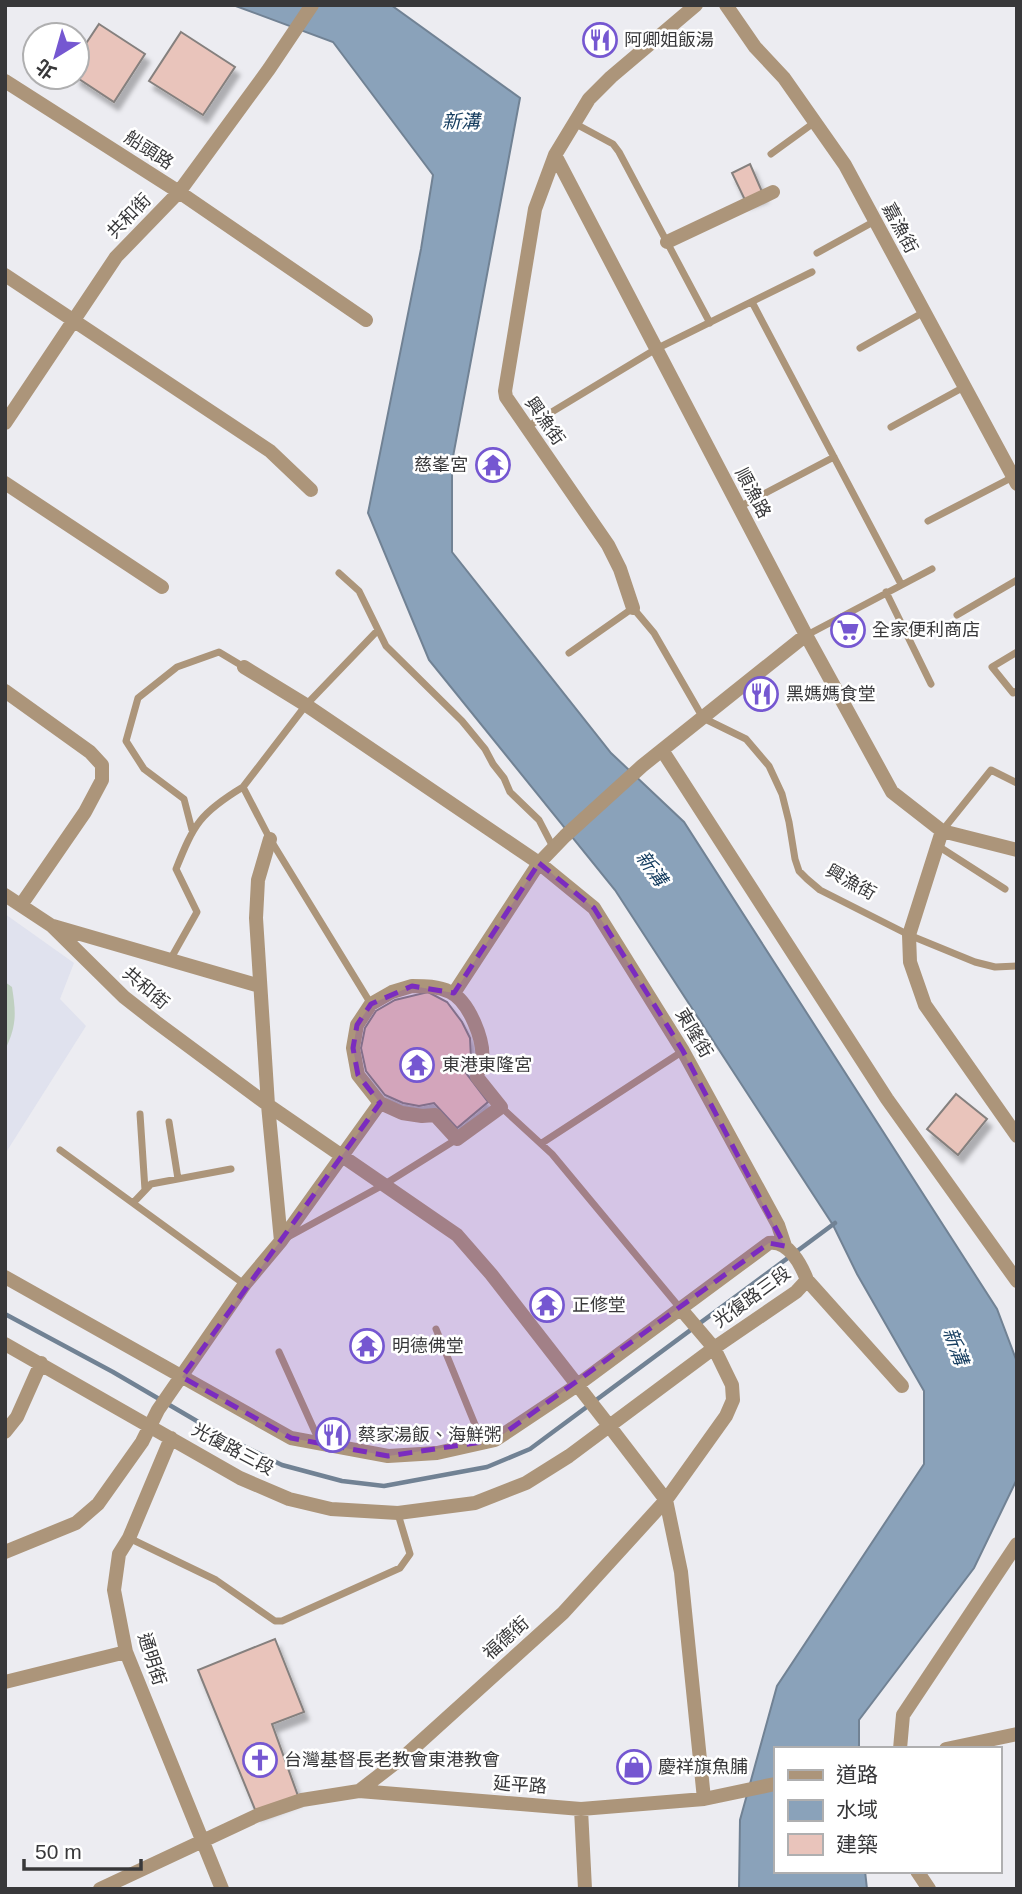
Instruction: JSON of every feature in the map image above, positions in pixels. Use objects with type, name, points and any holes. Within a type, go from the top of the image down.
[{"type":"street","name":"船頭路","points":[[5,81],[179,192],[312,5]]},
{"type":"street","name":"興漁街","points":[[633,608],[620,569],[608,545],[526,427],[506,397],[505,391],[535,209],[555,155],[589,99],[696,5]]},
{"type":"street","name":"嘉漁街","points":[[726,5],[755,47],[784,78],[845,165],[1015,481]]},
{"type":"street","name":"順漁路","points":[[555,155],[738,507],[892,792],[939,838]]},
{"type":"street","name":"共和街","points":[[5,423],[116,257],[179,192]]},
{"type":"street","points":[[179,192],[366,320]]},
{"type":"street","points":[[667,242],[773,192]]},
{"type":"street","points":[[5,275],[270,451],[311,490]]},
{"type":"street","points":[[5,483],[162,587]]},
{"type":"street","points":[[454,993],[539,863],[565,836],[642,766],[806,635]]},
{"type":"street","name":"東隆街","points":[[244,667],[306,705],[539,863],[594,908],[683,1051],[778,1224],[785,1246]]},
{"type":"street","points":[[5,691],[90,752],[102,765],[102,780],[85,812],[21,905]]},
{"type":"street","points":[[662,750],[887,1099],[1017,1281]]},
{"type":"street","points":[[1017,850],[939,838],[909,935],[910,962],[925,1005],[1017,1136]]},
{"type":"street","points":[[270,839],[258,880],[256,918],[268,1105],[281,1241]]},
{"type":"street","name":"共和街","points":[[5,895],[52,926],[124,997],[268,1105],[344,1156]]},
{"type":"street","points":[[52,926],[260,986]]},
{"type":"street","points":[[412,986],[435,986],[454,993],[472,1017],[481,1036],[482,1061],[477,1077],[501,1107],[457,1139],[435,1115],[402,1113],[380,1103],[358,1075],[352,1048],[357,1025],[371,1004],[392,992],[412,986]]},
{"type":"street","points":[[5,1552],[76,1523],[87,1515],[111,1488],[142,1442],[158,1410],[245,1284],[281,1241],[380,1103]]},
{"type":"street","points":[[344,1156],[457,1235],[491,1274],[666,1500],[681,1572],[704,1800]]},
{"type":"street","name":"光復路三段","points":[[5,1277],[291,1438],[388,1456],[437,1453],[495,1440],[579,1390],[680,1308],[769,1243],[777,1242],[785,1246],[805,1276],[796,1292],[605,1421],[526,1483],[474,1503],[398,1513],[331,1509],[289,1499],[240,1478],[5,1344]]},
{"type":"street","points":[[805,1276],[902,1386]]},
{"type":"street","points":[[680,1308],[715,1348]]},
{"type":"street","name":"福德街","points":[[359,1791],[407,1754],[563,1613],[666,1500],[726,1416],[733,1400],[732,1385],[715,1348]]},
{"type":"street","points":[[5,1432],[17,1417],[41,1363]]},
{"type":"street","name":"通明街","points":[[171,1438],[129,1538],[119,1554],[114,1590],[126,1652],[222,1889]]},
{"type":"street","points":[[900,1747],[903,1715],[1017,1544]]},
{"type":"street","points":[[5,1682],[126,1652]]},
{"type":"street","points":[[955,1747],[1017,1734]]},
{"type":"street","name":"延平路","points":[[100,1889],[258,1815],[296,1802],[359,1791],[581,1809],[704,1800],[774,1784]]},
{"type":"street","points":[[581,1809],[585,1889]]},
{"type":"street","points":[[918,1873],[929,1889]]},
{"type":"lane","points":[[771,154],[816,122]]},
{"type":"lane","points":[[574,123],[613,144],[619,152],[710,323]]},
{"type":"lane","points":[[817,253],[875,221]]},
{"type":"lane","points":[[526,427],[656,349],[812,272]]},
{"type":"lane","points":[[752,302],[901,584]]},
{"type":"lane","points":[[860,348],[924,312]]},
{"type":"lane","points":[[891,427],[964,387]]},
{"type":"lane","points":[[738,507],[834,457]]},
{"type":"lane","points":[[928,521],[1015,481]]},
{"type":"lane","points":[[806,635],[932,569]]},
{"type":"lane","points":[[340,573],[359,591],[386,646],[462,721],[485,749],[510,792],[539,820],[554,848]]},
{"type":"lane","points":[[957,615],[1017,580]]},
{"type":"lane","points":[[886,592],[932,684]]},
{"type":"lane","points":[[569,653],[633,608],[654,633],[703,718]]},
{"type":"lane","points":[[170,961],[197,912],[176,869],[192,830],[215,804],[243,787],[306,705],[378,631]]},
{"type":"lane","points":[[192,830],[184,799],[144,769],[126,741],[138,698],[177,667],[205,656],[219,652],[244,667]]},
{"type":"lane","points":[[1017,652],[992,667],[1013,693],[1017,691]]},
{"type":"lane","name":"興漁街","points":[[703,718],[746,739],[769,766],[782,794],[799,871],[820,890],[909,935],[975,962],[995,967],[1017,966]]},
{"type":"lane","points":[[1005,889],[939,838],[991,770],[1017,783]]},
{"type":"lane","points":[[243,787],[270,839],[371,1004]]},
{"type":"lane","points":[[542,1143],[683,1051]]},
{"type":"lane","points":[[501,1107],[542,1143],[680,1308]]},
{"type":"lane","points":[[140,1114],[145,1190]]},
{"type":"lane","points":[[169,1122],[178,1179]]},
{"type":"lane","points":[[281,1241],[385,1184],[457,1139]]},
{"type":"lane","points":[[60,1150],[245,1284]]},
{"type":"lane","points":[[133,1203],[151,1184],[231,1169]]},
{"type":"lane","points":[[436,1328],[483,1444]]},
{"type":"lane","points":[[279,1352],[321,1445]]},
{"type":"lane","points":[[129,1538],[216,1580],[275,1621],[282,1621],[400,1568],[410,1554],[398,1513]]},
{"type":"highlighted area","points":[[539,863],[594,908],[683,1051],[785,1246],[769,1243],[495,1440],[388,1456],[291,1438],[182,1377],[380,1103],[358,1075],[353,1048],[357,1025],[371,1004],[412,986],[454,993]]},
{"type":"shaded area","points":[[5,914],[74,963],[60,999],[86,1026],[5,1154]]},
{"type":"green space","points":[[5,982],[12,987],[15,1012],[14,1026],[5,1050]]},
{"type":"water","name":"新溝","points":[[233,5],[391,5],[520,98],[452,462],[452,552],[611,753],[684,822],[997,1309],[1017,1362],[1017,1479],[974,1568],[859,1720],[859,1747],[774,1747],[774,1873],[865,1873],[867,1889],[739,1889],[740,1820],[777,1686],[924,1464],[924,1391],[857,1274],[833,1225],[615,890],[429,660],[368,513],[421,249],[433,175],[333,42]]},
{"type":"building","points":[[99,24],[145,54],[114,102],[91,87],[91,36]]},
{"type":"building","points":[[181,32],[235,67],[203,115],[149,81]]},
{"type":"building","points":[[750,164],[763,194],[745,200],[732,173]]},
{"type":"building","name":"東港東隆宮","points":[[428,992],[447,1002],[462,1022],[470,1038],[471,1059],[466,1073],[488,1102],[457,1128],[434,1103],[419,1106],[385,1095],[366,1071],[361,1048],[365,1028],[376,1011],[395,1000]]},
{"type":"building","points":[[956,1094],[987,1119],[958,1155],[927,1129]]},
{"type":"building","name":"台灣基督長老教會東港教會","points":[[275,1639],[304,1712],[272,1724],[298,1796],[256,1812],[198,1670]]},
{"type":"waterway","points":[[5,1314],[113,1372],[219,1434],[282,1465],[342,1481],[384,1486],[487,1467],[530,1449],[835,1223]]},
{"type":"place","name":"阿卿姐飯湯","points":[[600,40]]},
{"type":"place","name":"慈峯宮","points":[[493,465]]},
{"type":"place","name":"全家便利商店","points":[[848,630]]},
{"type":"place","name":"黑媽媽食堂","points":[[761,694]]},
{"type":"place","name":"東港東隆宮","points":[[417,1065]]},
{"type":"place","name":"正修堂","points":[[547,1305]]},
{"type":"place","name":"明德佛堂","points":[[367,1346]]},
{"type":"place","name":"蔡家湯飯、海鮮粥","points":[[333,1435]]},
{"type":"place","name":"台灣基督長老教會東港教會","points":[[260,1760]]},
{"type":"place","name":"慶祥旗魚脯","points":[[634,1767]]}]
